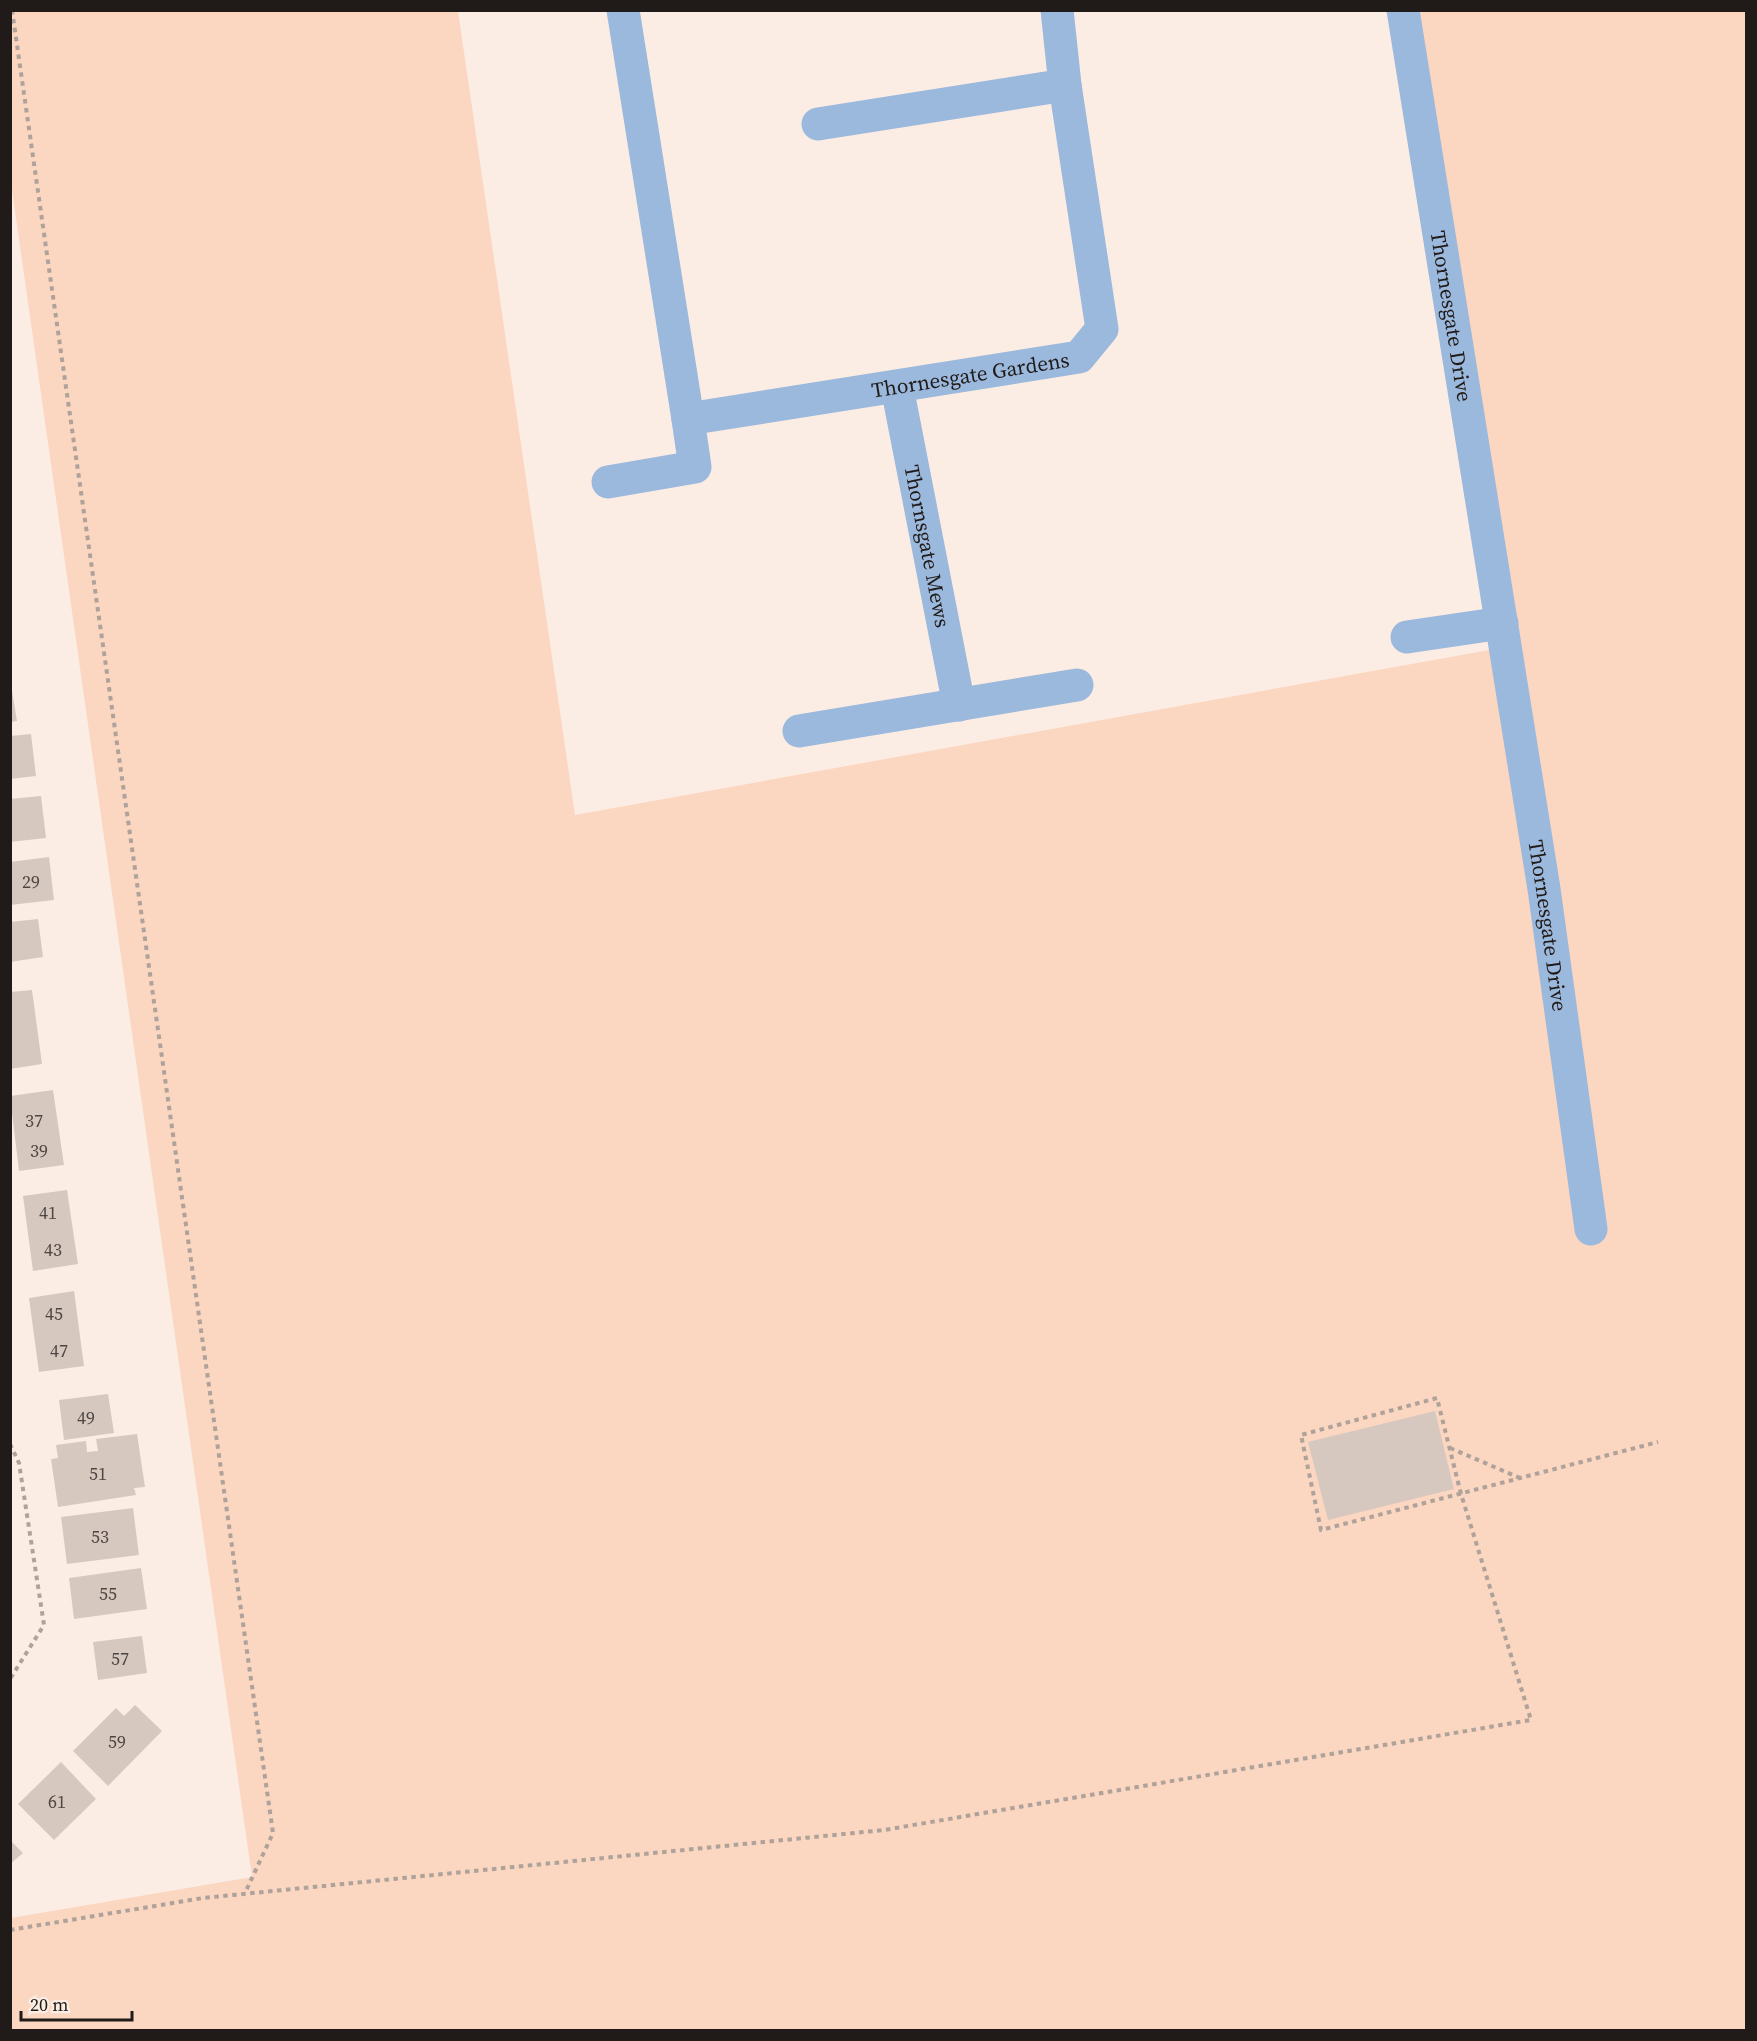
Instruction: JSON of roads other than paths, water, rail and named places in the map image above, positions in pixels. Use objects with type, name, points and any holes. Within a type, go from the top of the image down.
[{"type":"street","points":[[608,482],[695,467],[623,10]]},
{"type":"street","name":"Thornesgate Gardens","points":[[688,419],[1079,357],[1102,328],[1065,85],[1057,10]]},
{"type":"street","name":"Thornesgate Drive","points":[[1403,10],[1544,890],[1591,1229]]},
{"type":"street","points":[[818,124],[1065,85]]},
{"type":"street","name":"Thornsgate Mews","points":[[897,387],[959,705]]},
{"type":"street","points":[[1407,638],[1502,623]]},
{"type":"street","points":[[799,731],[1077,685]]}]
